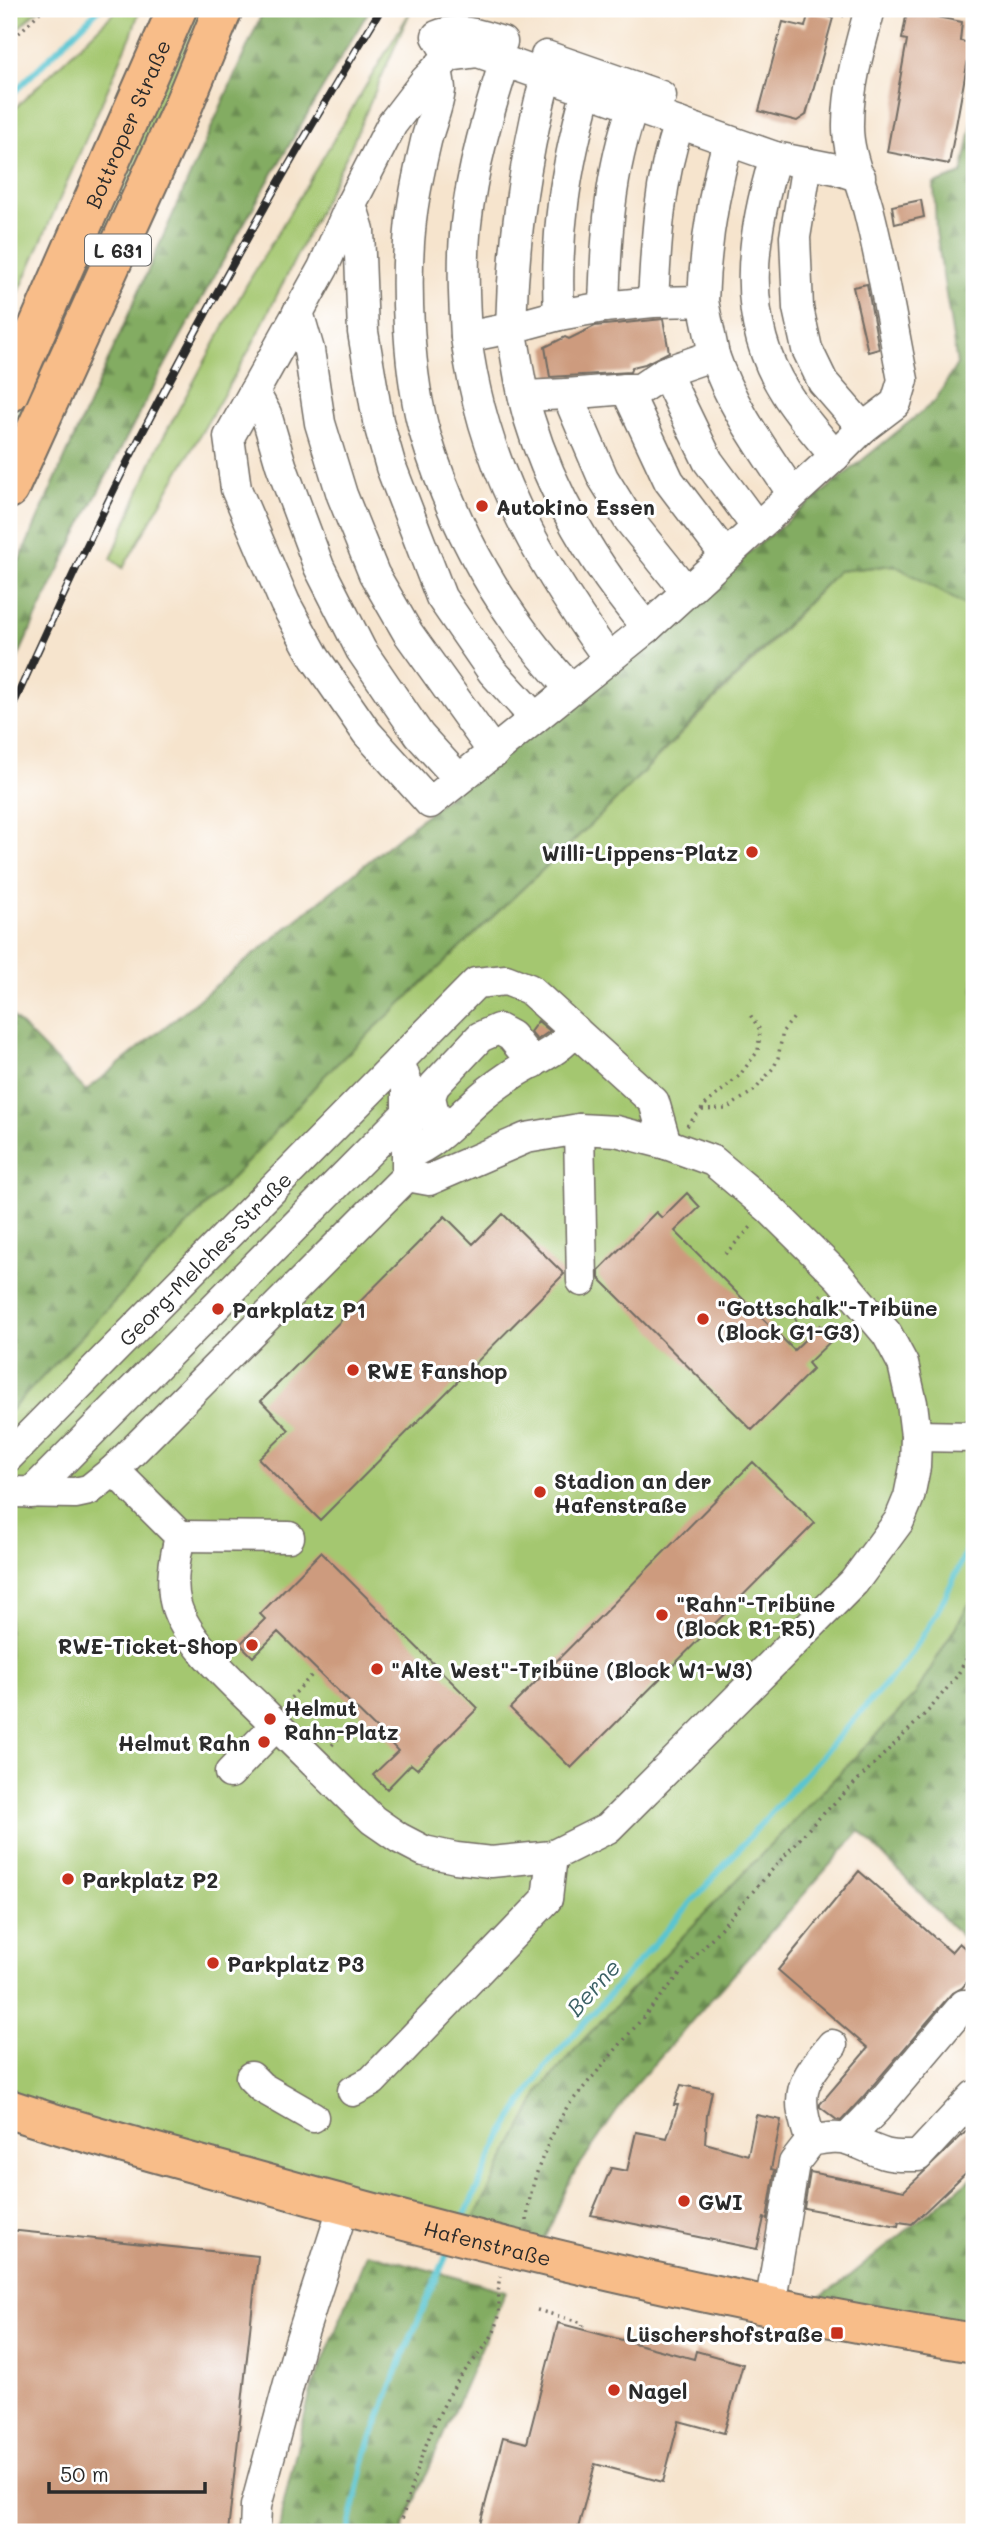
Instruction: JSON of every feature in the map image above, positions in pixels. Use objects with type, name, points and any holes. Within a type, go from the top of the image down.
[{"type":"main road","name":"Bottroper Straße","points":[[9,393],[17,361],[177,9]]},
{"type":"main road","name":"Bottroper Straße","points":[[12,476],[183,106],[223,9]]},
{"type":"main road","name":"Hafenstraße","points":[[9,2109],[344,2206],[526,2253],[673,2287],[974,2343]]},
{"type":"street","points":[[857,167],[836,169],[775,157],[478,52],[443,63],[392,124],[351,204],[323,268],[229,438],[236,489],[285,603],[315,658],[367,733],[430,803],[647,628],[863,428],[896,403],[904,380],[857,167],[848,141],[849,101],[870,9]]},
{"type":"street","points":[[571,689],[550,666],[484,571],[455,512],[425,434],[411,341],[408,266],[417,180],[440,89],[443,63],[437,36],[449,31],[482,36],[600,73],[662,96]]},
{"type":"street","points":[[505,61],[476,162],[466,223],[463,276],[470,368],[482,422],[516,509],[543,563],[608,658]]},
{"type":"street","points":[[547,76],[536,115],[517,220],[512,271],[512,328],[524,396],[528,416],[545,462],[577,531],[610,582],[647,628]]},
{"type":"street","points":[[559,316],[559,230],[570,158],[587,91]]},
{"type":"street","points":[[604,307],[611,190],[633,107]]},
{"type":"street","points":[[653,302],[662,191],[671,146],[679,123]]},
{"type":"street","points":[[728,141],[711,207],[705,251],[703,301],[714,355],[723,382],[792,493]]},
{"type":"street","points":[[775,157],[763,197],[756,242],[752,279],[757,316],[764,345],[785,391],[835,456]]},
{"type":"street","points":[[807,163],[795,237],[798,308],[807,349],[822,382],[863,428]]},
{"type":"street","points":[[351,204],[359,230],[363,332],[378,421],[391,467],[441,597],[492,671],[535,718]]},
{"type":"street","points":[[466,337],[604,307],[703,301]]},
{"type":"street","points":[[298,312],[309,349],[320,423],[342,495],[374,574],[408,634],[494,752]]},
{"type":"street","points":[[524,396],[640,388],[665,373],[714,355]]},
{"type":"street","points":[[665,373],[708,461],[756,527]]},
{"type":"street","points":[[626,389],[669,481],[726,555]]},
{"type":"street","points":[[254,392],[266,414],[281,465],[319,567],[361,650],[419,735],[459,779]]},
{"type":"street","points":[[567,394],[603,478],[629,520],[686,591]]},
{"type":"street","name":"Georg-Melches-Straße","points":[[9,1456],[476,983],[506,980],[529,989],[654,1102],[666,1144]]},
{"type":"street","points":[[439,1135],[430,1097],[434,1086],[480,1037],[498,1029],[511,1036],[533,1063]]},
{"type":"street","points":[[20,1492],[75,1493],[89,1490],[114,1470],[407,1165],[483,1095],[566,1043],[575,1031]]},
{"type":"street","points":[[399,1061],[407,1084],[407,1165]]},
{"type":"street","points":[[20,1492],[409,1111]]},
{"type":"street","points":[[579,1129],[582,1281]]},
{"type":"street","points":[[180,1536],[173,1584],[176,1604],[184,1623],[210,1659],[373,1821],[424,1851],[491,1862],[552,1856],[608,1828],[854,1582],[899,1521],[909,1497],[915,1467],[916,1436],[903,1364],[887,1334],[839,1277],[770,1209],[713,1161],[666,1144],[616,1131],[579,1129],[526,1138],[429,1180],[407,1165]]},
{"type":"street","points":[[916,1436],[970,1437]]},
{"type":"street","points":[[114,1470],[180,1536],[289,1537]]},
{"type":"street","points":[[230,1773],[276,1725]]},
{"type":"street","points":[[353,2091],[373,2081],[547,1899],[552,1856]]},
{"type":"street","points":[[848,2138],[964,2005],[974,2005]]},
{"type":"street","points":[[811,2141],[801,2115],[801,2095],[810,2071],[832,2045]]},
{"type":"street","points":[[250,2077],[261,2087],[313,2117]]},
{"type":"street","points":[[770,2306],[794,2163],[811,2141],[830,2137],[848,2138],[887,2155],[918,2156],[974,2096]]},
{"type":"street","points":[[255,2532],[256,2506],[300,2342],[344,2206]]},
{"type":"path","points":[[9,43],[43,9]]},
{"type":"path","points":[[666,1144],[694,1121],[702,1110],[739,1076],[758,1051],[760,1030],[749,1013]]},
{"type":"path","points":[[702,1110],[726,1109],[755,1090],[774,1067],[783,1031],[796,1015]]},
{"type":"path","points":[[725,1254],[770,1209]]},
{"type":"path","points":[[795,1320],[839,1277]]},
{"type":"path","points":[[399,2532],[419,2467],[447,2401],[457,2382],[497,2326],[497,2287],[501,2272],[526,2253],[528,2214],[540,2165],[553,2132],[568,2107],[686,1967],[812,1825],[930,1709],[957,1676],[974,1644]]},
{"type":"path","points":[[293,1696],[312,1675]]},
{"type":"path","points":[[337,1740],[348,1728]]},
{"type":"path","points":[[537,2310],[583,2323],[582,2329]]},
{"type":"green space","points":[[9,9],[39,9],[9,37]]},
{"type":"green space","points":[[118,9],[140,9],[131,36],[9,315],[9,114]]},
{"type":"green space","points":[[194,9],[209,9],[28,424],[15,419]]},
{"type":"green space","points":[[264,9],[370,9],[261,193],[157,380],[61,565],[9,678],[9,584]]},
{"type":"green space","points":[[410,12],[348,153],[251,347],[123,568],[111,559],[157,449],[246,286]]},
{"type":"green space","points":[[974,114],[974,610],[894,565],[838,571],[606,810],[325,1075],[252,1157],[9,1412],[9,1013],[86,1091],[935,401],[957,364],[936,231],[934,184],[962,174]]},
{"type":"green space","points":[[894,565],[974,610],[974,1596],[915,1695],[585,2038],[541,2089],[465,2236],[9,2104],[9,1412],[252,1157],[325,1075],[606,810],[838,571]]},
{"type":"green space","points":[[974,1596],[974,1941],[966,1941],[860,1831],[635,2085],[571,2178],[538,2255],[465,2236],[541,2089],[585,2038],[915,1695]]},
{"type":"green space","points":[[974,2176],[974,2331],[801,2309],[840,2284]]},
{"type":"green space","points":[[367,2253],[506,2291],[403,2532],[279,2532],[310,2394]]},
{"type":"building","points":[[809,11],[833,18],[806,115],[797,121],[759,111],[783,22],[805,27]]},
{"type":"building","points":[[907,11],[962,22],[960,41],[971,43],[949,164],[887,152],[907,40],[902,39]]},
{"type":"building","points":[[921,200],[924,217],[895,224],[892,206]]},
{"type":"building","points":[[867,284],[879,349],[868,352],[853,287]]},
{"type":"building","points":[[663,319],[669,352],[645,364],[632,367],[630,372],[550,377],[545,347],[595,326]]},
{"type":"building","points":[[538,1021],[550,1031],[537,1040],[530,1032]]},
{"type":"building","name":"\"Gottschalk\"-Tribüne (Block G1-G3)","points":[[687,1193],[700,1207],[675,1231],[794,1350],[820,1325],[833,1339],[808,1363],[813,1369],[752,1430],[599,1278],[599,1270],[656,1212],[662,1218]]},
{"type":"building","points":[[503,1214],[564,1274],[320,1520],[259,1459],[289,1430],[261,1401],[445,1216],[473,1244]]},
{"type":"building","name":"\"Rahn\"-Tribüne (Block R1-R5)","points":[[753,1462],[815,1523],[571,1768],[510,1708]]},
{"type":"building","name":"\"Alte West\"-Tribüne (Block W1-W3)","points":[[321,1552],[478,1708],[417,1769],[411,1764],[387,1789],[373,1775],[398,1751],[385,1737],[278,1632],[253,1657],[240,1644],[265,1619],[260,1614]]},
{"type":"building","points":[[859,1871],[951,1952],[959,1943],[974,1956],[974,1974],[962,1988],[951,1994],[841,2121],[820,2107],[820,2104],[868,2048],[778,1970]]},
{"type":"building","name":"GWI","points":[[681,2085],[712,2091],[705,2143],[748,2155],[756,2115],[781,2120],[771,2169],[775,2170],[767,2219],[764,2218],[757,2249],[591,2215],[611,2168],[627,2171],[636,2132],[667,2138],[678,2105],[674,2105]]},
{"type":"building","points":[[974,2124],[974,2165],[912,2224],[899,2222],[898,2226],[804,2208],[810,2172],[904,2191]]},
{"type":"building","points":[[9,2230],[258,2256],[228,2532],[9,2532]]},
{"type":"building","name":"Nagel","points":[[558,2323],[694,2359],[696,2351],[743,2364],[724,2433],[679,2421],[663,2482],[595,2464],[577,2532],[478,2532],[503,2437],[527,2443]]},
{"type":"waterway","points":[[9,97],[99,9]]},
{"type":"waterway","name":"Berne","points":[[461,2223],[501,2136],[545,2067],[906,1661],[945,1598],[974,1530]]},
{"type":"waterway","name":"Berne","points":[[348,2532],[367,2450],[402,2358],[451,2245]]},
{"type":"railway","points":[[9,714],[89,540],[168,383],[257,221],[381,9]]},
{"type":"place","name":"Autokino Essen","points":[[482,506]]},
{"type":"place","name":"Willi-Lippens-Platz","points":[[752,852]]},
{"type":"place","name":"Parkplatz P1","points":[[218,1309]]},
{"type":"place","name":"\"Gottschalk\"-Tribüne (Block G1-G3)","points":[[703,1319]]},
{"type":"place","name":"RWE Fanshop","points":[[353,1370]]},
{"type":"place","name":"Stadion an der Hafenstraße","points":[[540,1492]]},
{"type":"place","name":"\"Rahn\"-Tribüne (Block R1-R5)","points":[[662,1615]]},
{"type":"place","name":"RWE-Ticket-Shop","points":[[252,1645]]},
{"type":"place","name":"\"Alte West\"-Tribüne (Block W1-W3)","points":[[377,1669]]},
{"type":"place","name":"Helmut Rahn-Platz","points":[[270,1719]]},
{"type":"place","name":"Helmut Rahn","points":[[264,1742]]},
{"type":"place","name":"Parkplatz P2","points":[[68,1879]]},
{"type":"place","name":"Parkplatz P3","points":[[213,1963]]},
{"type":"place","name":"GWI","points":[[684,2201]]},
{"type":"place","name":"Lüschershofstraße","points":[[837,2333]]},
{"type":"place","name":"Nagel","points":[[614,2390]]}]
